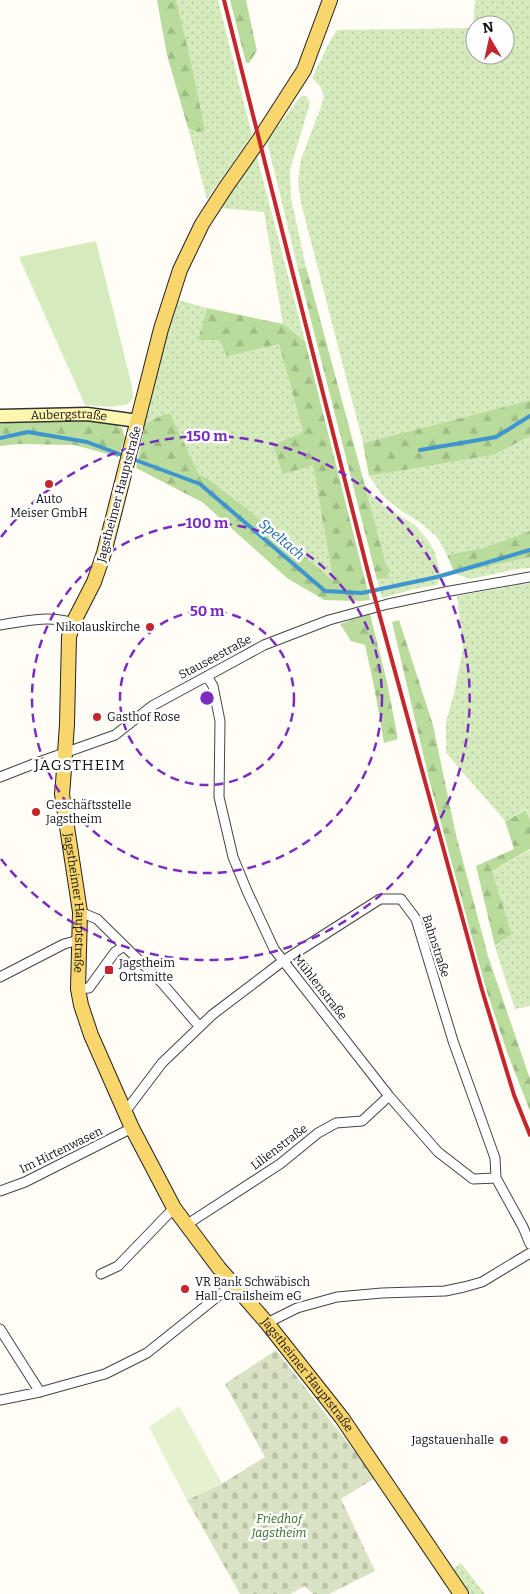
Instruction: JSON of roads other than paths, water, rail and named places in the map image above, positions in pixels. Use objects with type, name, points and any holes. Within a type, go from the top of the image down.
[{"type":"main road","name":"Jagstheimer Hauptstraße","points":[[330,0],[304,70],[202,224],[180,270],[160,329],[104,553],[94,582],[73,623],[69,638],[67,724],[62,794],[80,912],[78,989],[91,1035],[132,1128],[174,1208],[232,1285],[267,1323],[342,1418],[461,1594]]},
{"type":"street","name":"Aubergstraße","points":[[0,416],[86,414],[138,421]]},
{"type":"street","name":"Stauseestraße","points":[[0,777],[114,735],[152,706],[264,645],[329,620],[388,604],[530,577]]},
{"type":"street","points":[[0,625],[39,619],[60,619],[73,623]]},
{"type":"street","name":"Mühlenstraße","points":[[207,676],[213,686],[220,721],[219,797],[233,857],[274,949],[388,1096],[438,1152],[473,1179],[496,1178]]},
{"type":"street","name":"Bahnstraße","points":[[125,1112],[162,1063],[199,1026],[283,961],[380,899],[401,899],[416,919],[452,1041],[495,1158],[496,1178]]},
{"type":"street","points":[[80,912],[97,919],[162,983],[199,1026]]},
{"type":"street","points":[[0,977],[64,944],[79,940]]},
{"type":"street","points":[[78,989],[89,988],[115,952],[124,946]]},
{"type":"street","name":"Lilienstraße","points":[[186,1225],[280,1164],[318,1133],[336,1123],[362,1121],[388,1096]]},
{"type":"street","name":"Im Hirtenwasen","points":[[0,1191],[25,1182],[132,1128]]},
{"type":"street","points":[[496,1178],[523,1227],[530,1244]]},
{"type":"street","points":[[101,1274],[118,1266],[174,1208]]},
{"type":"street","points":[[267,1323],[297,1308],[337,1297],[445,1291],[464,1288],[482,1282],[530,1253]]},
{"type":"street","points":[[0,1400],[40,1392],[105,1374],[147,1353],[232,1285]]},
{"type":"street","points":[[0,1329],[40,1392]]},
{"type":"waterway","points":[[420,450],[496,437],[530,416]]},
{"type":"waterway","name":"Speltach","points":[[0,438],[28,432],[87,442],[200,484],[325,591],[362,593],[437,577],[530,550]]},
{"type":"railway","points":[[224,0],[370,580],[482,990],[514,1095],[530,1135]]},
{"type":"place","name":"Auto Meiser GmbH","points":[[49,484]]},
{"type":"place","name":"Nikolauskirche","points":[[150,627]]},
{"type":"place","name":"Gasthof Rose","points":[[97,717]]},
{"type":"place","name":"Geschäftsstelle Jagstheim","points":[[36,812]]},
{"type":"place","name":"Jagstheim Ortsmitte","points":[[109,970]]},
{"type":"place","name":"VR Bank Schwäbisch Hall-Crailsheim eG","points":[[185,1289]]},
{"type":"place","name":"Jagstauenhalle","points":[[504,1440]]},
{"type":"district","name":"JAGSTHEIM","points":[[80,765]]},
{"type":"park label","name":"Friedhof Jagstheim","points":[[279,1526]]}]
